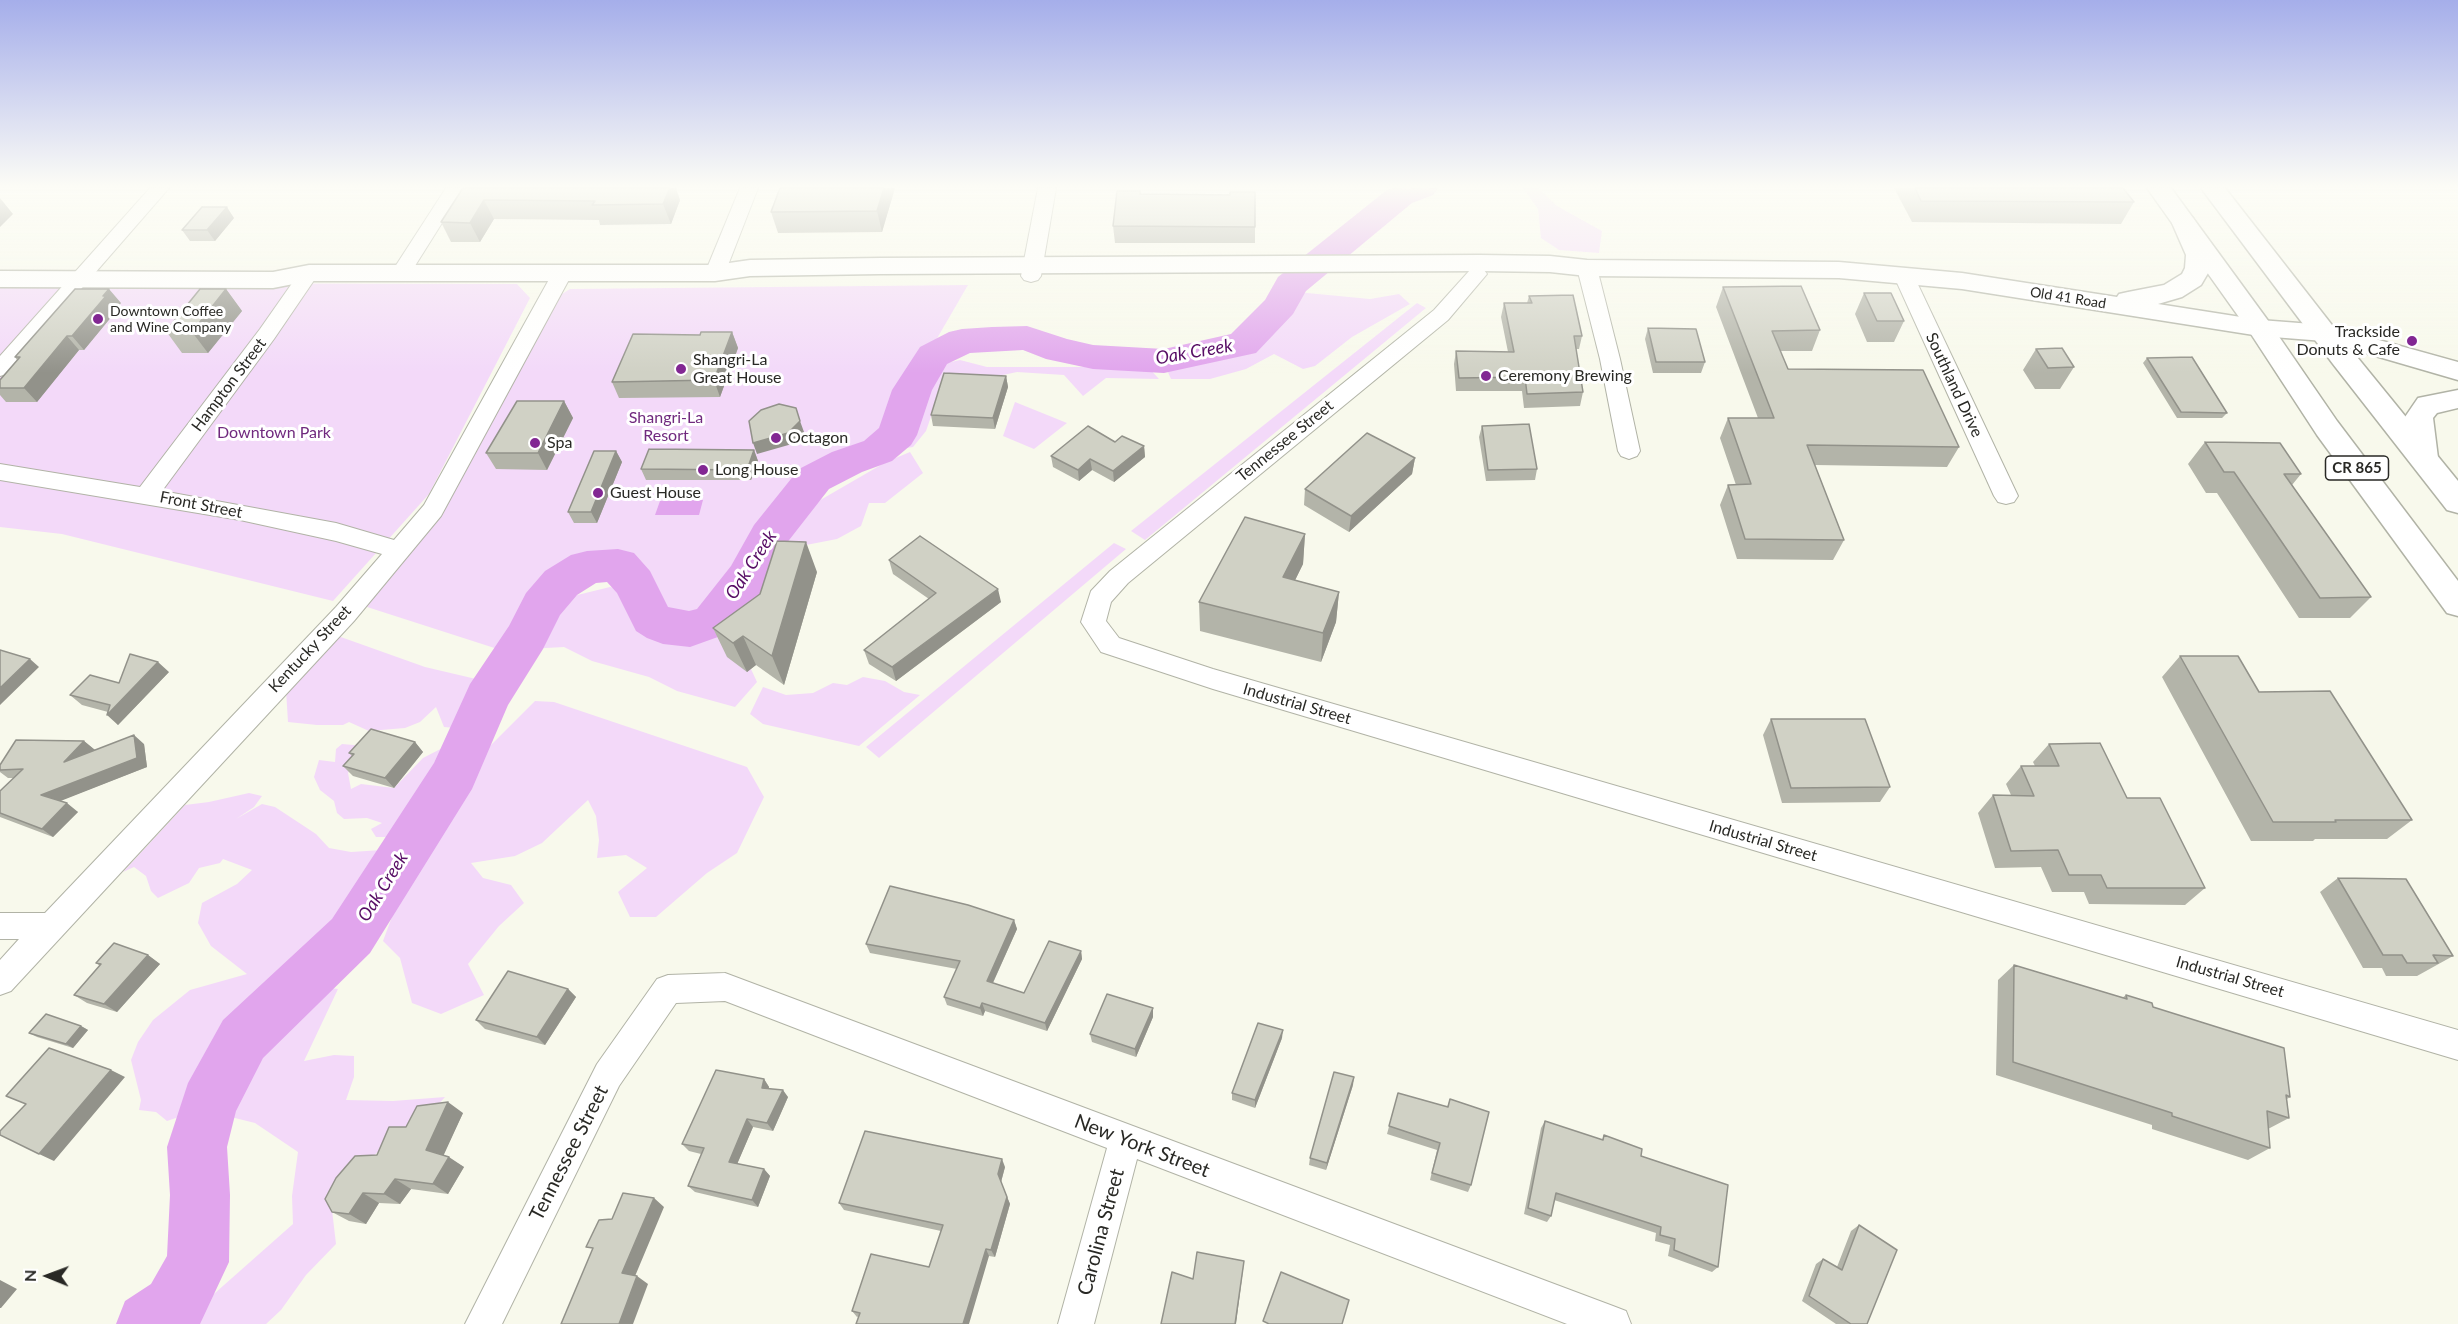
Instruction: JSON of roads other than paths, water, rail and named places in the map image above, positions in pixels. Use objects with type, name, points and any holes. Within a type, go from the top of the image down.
[{"type":"street","points":[[0,369],[104,250]]},
{"type":"street","points":[[401,273],[416,250]]},
{"type":"street","points":[[715,273],[724,250]]},
{"type":"street","points":[[1032,271],[1036,250]]},
{"type":"street","points":[[2098,303],[2148,298],[2173,291],[2192,279],[2198,268],[2199,255],[2197,250]]},
{"type":"street","name":"CR 865","points":[[2203,250],[2260,328],[2327,428],[2458,604]]},
{"type":"street","points":[[2261,250],[2343,358],[2458,502]]},
{"type":"street","name":"Old 41 Road","points":[[0,267],[84,273],[273,280],[309,273],[715,273],[749,278],[1032,271],[1550,264],[1587,268],[1815,270],[1903,274],[2260,328],[2325,333],[2458,370]]},
{"type":"street","name":"Old 41 Road","points":[[1357,268],[1477,274],[1547,274],[1587,268]]},
{"type":"street","points":[[1587,268],[1610,359],[1629,451]]},
{"type":"street","name":"Old 41 Road","points":[[0,279],[84,273]]},
{"type":"street","name":"Hampton Street","points":[[147,495],[267,334],[309,273]]},
{"type":"street","name":"Kentucky Street","points":[[0,981],[345,614],[433,510],[562,274]]},
{"type":"street","name":"Tennessee Street","points":[[1096,609],[1100,598],[1119,577],[1441,315],[1477,274]]},
{"type":"street","name":"Southland Drive","points":[[1903,274],[2006,496]]},
{"type":"street","name":"Old 41 Road","points":[[2260,328],[2343,358],[2458,389]]},
{"type":"street","points":[[2424,458],[2419,436],[2420,417],[2428,405],[2458,399]]},
{"type":"street","name":"Front Street","points":[[0,472],[147,495],[336,532],[400,550]]},
{"type":"street","name":"Industrial Street","points":[[1096,609],[1093,622],[1110,645],[1203,676],[2458,1045]]},
{"type":"street","points":[[0,926],[52,926]]},
{"type":"street","name":"New York Street","points":[[668,989],[725,987],[1613,1324]]},
{"type":"street","name":"Tennessee Street","points":[[483,1324],[608,1076],[668,989]]},
{"type":"street","name":"Carolina Street","points":[[1076,1324],[1126,1139]]},
{"type":"waterway","name":"Oak Creek","points":[[148,1324],[174,1307],[198,1262],[200,1195],[197,1147],[209,1103],[243,1039],[351,936],[454,774],[487,698],[527,636],[542,605],[561,583],[587,567],[618,565],[634,583],[652,619],[663,626],[690,629],[713,621],[748,577],[769,536],[814,479],[847,462],[878,451],[897,435],[912,390],[933,356],[962,341],[992,339],[1027,338],[1059,350],[1093,357],[1164,361],[1243,344],[1280,306],[1291,285],[1333,250]]},
{"type":"place","name":"Downtown Coffee and Wine Company","points":[[98,319]]},
{"type":"place","name":"Trackside Donuts & Cafe","points":[[2412,341]]},
{"type":"place","name":"Shangri-La Great House","points":[[681,369]]},
{"type":"place","name":"Ceremony Brewing","points":[[1486,376]]},
{"type":"place","name":"Octagon","points":[[776,438]]},
{"type":"place","name":"Spa","points":[[535,443]]},
{"type":"place","name":"Long House","points":[[703,470]]},
{"type":"place","name":"Guest House","points":[[598,493]]},
{"type":"park label","name":"Shangri-La Resort","points":[[666,427]]},
{"type":"park label","name":"Downtown Park","points":[[274,433]]}]
